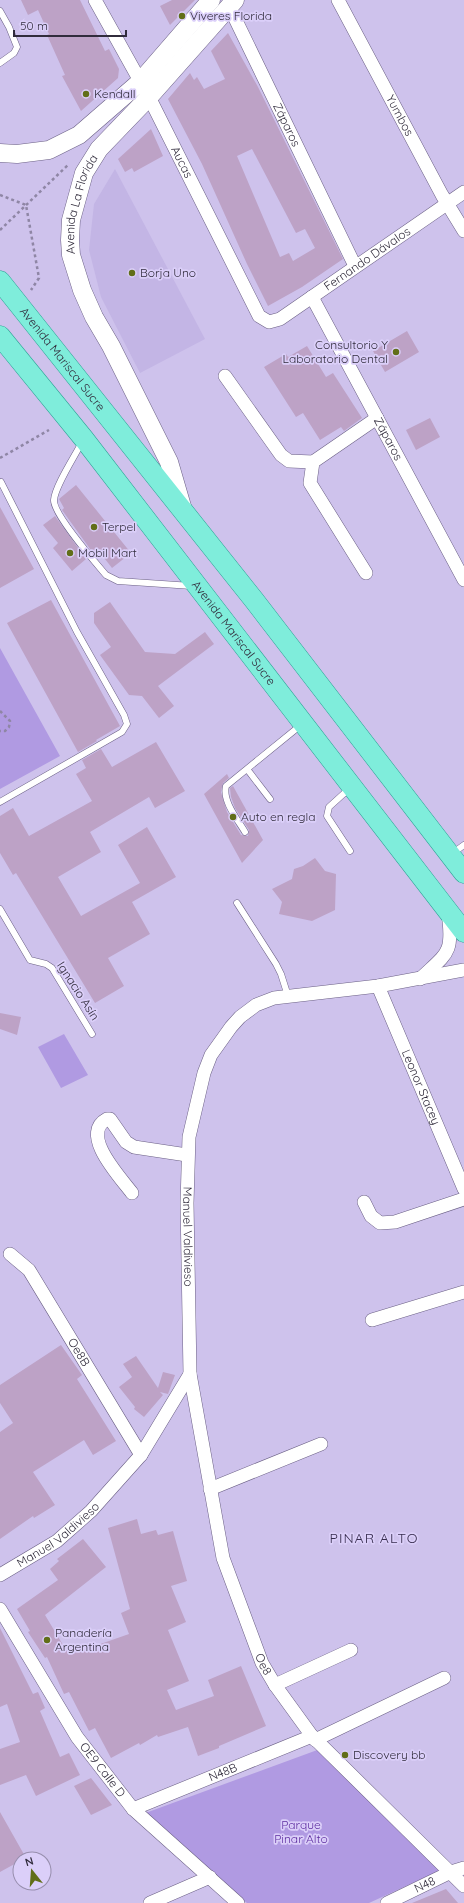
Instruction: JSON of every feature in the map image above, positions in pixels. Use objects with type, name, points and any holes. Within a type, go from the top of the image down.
[{"type":"main road","name":"Avenida La Florida","points":[[183,511],[169,462],[111,346],[94,317],[82,290],[74,268],[70,240],[71,220],[84,173],[99,149],[211,0]]},
{"type":"main road","name":"Avenida La Florida","points":[[0,153],[17,154],[48,150],[79,135],[145,89],[232,3]]},
{"type":"main road","name":"Avenida Mariscal Sucre","points":[[0,281],[460,861]]},
{"type":"main road","name":"Avenida Mariscal Sucre","points":[[1,340],[84,439],[464,932]]},
{"type":"street","name":"Aucas","points":[[95,0],[145,89],[259,316],[269,322]]},
{"type":"street","name":"Yumbos","points":[[338,0],[447,204],[464,230]]},
{"type":"street","name":"Záparos","points":[[232,3],[355,266]]},
{"type":"street","name":"Fernando Dávalos","points":[[269,322],[280,320],[355,266],[464,192]]},
{"type":"street","name":"Záparos","points":[[312,297],[464,580]]},
{"type":"street","points":[[225,376],[281,455],[289,461],[313,462],[377,418]]},
{"type":"street","points":[[313,462],[310,483],[366,573]]},
{"type":"street","points":[[420,979],[449,950],[451,932],[448,910]]},
{"type":"street","name":"Manuel Valdivieso","points":[[0,1575],[57,1541],[91,1511],[141,1455],[190,1374],[187,1203],[189,1137],[202,1080],[211,1055],[231,1027],[247,1011],[264,1000],[378,986],[464,970]]},
{"type":"street","name":"Leonor Stacey","points":[[378,986],[464,1189]]},
{"type":"street","points":[[132,1193],[100,1148],[97,1137],[98,1127],[102,1121],[110,1119],[126,1142],[134,1147],[188,1155]]},
{"type":"street","points":[[364,1202],[371,1216],[380,1223],[395,1222],[464,1199]]},
{"type":"street","name":"Oe8B","points":[[10,1254],[30,1270],[141,1455]]},
{"type":"street","points":[[372,1320],[464,1292]]},
{"type":"street","name":"Oe8","points":[[190,1374],[223,1558],[262,1663],[275,1685],[313,1738],[464,1886]]},
{"type":"street","points":[[210,1489],[320,1444]]},
{"type":"street","name":"OE9 Calle D","points":[[0,1609],[77,1737],[133,1809],[238,1903]]},
{"type":"street","points":[[275,1685],[351,1650]]},
{"type":"street","name":"N48B","points":[[133,1809],[313,1738],[444,1678]]},
{"type":"street","name":"N48","points":[[387,1903],[451,1872],[464,1868]]},
{"type":"street","points":[[150,1903],[210,1877]]},
{"type":"lane","points":[[0,11],[9,27],[17,47],[14,53],[0,63]]},
{"type":"lane","points":[[84,439],[61,482],[54,500],[55,509],[62,520],[106,575],[111,579],[118,582],[197,586]]},
{"type":"lane","points":[[0,802],[122,732],[126,724],[124,716],[77,632],[1,482]]},
{"type":"lane","points":[[245,832],[225,792],[226,786],[303,723]]},
{"type":"lane","points":[[247,769],[270,799]]},
{"type":"lane","points":[[350,851],[327,816],[329,807],[352,786]]},
{"type":"lane","points":[[237,903],[276,964],[288,996]]},
{"type":"lane","name":"Ignacio Asín","points":[[0,909],[30,960],[46,964],[52,968],[92,1034]]},
{"type":"path","points":[[0,230],[74,160]]},
{"type":"path","points":[[0,196],[26,205]]},
{"type":"path","points":[[26,205],[39,278],[31,290]]},
{"type":"path","points":[[0,458],[48,431]]},
{"type":"path","points":[[0,711],[10,721],[9,727],[5,731],[0,731]]},
{"type":"shaded area","name":"Borja Uno","points":[[115,169],[205,339],[140,373],[101,297],[89,250],[94,204]]},
{"type":"green space","points":[[0,648],[60,756],[0,789]]},
{"type":"green space","points":[[64,1034],[88,1075],[61,1088],[38,1047]]},
{"type":"green space","name":"Parque Pinar Alto","points":[[320,1749],[441,1870],[369,1903],[247,1903],[140,1815]]},
{"type":"building","points":[[21,0],[80,0],[105,51],[109,49],[119,69],[118,78],[81,111],[62,76],[65,75],[47,35],[49,34],[38,10],[28,15]]},
{"type":"building","points":[[172,0],[195,0],[170,25],[160,6]]},
{"type":"building","points":[[228,33],[258,87],[343,259],[302,287],[268,306],[247,264],[202,164],[168,99],[190,73],[194,80],[197,77],[204,89],[225,79],[211,51]],"holes":[[[252,149],[296,233],[305,229],[315,248],[293,261],[289,253],[280,257],[237,156]]]},
{"type":"building","points":[[151,129],[163,156],[134,172],[132,168],[125,172],[118,159]]},
{"type":"building","name":"Consultorio Y Laboratorio Dental","points":[[407,331],[419,352],[385,372],[373,351]]},
{"type":"building","points":[[307,346],[326,377],[333,373],[362,418],[344,431],[341,427],[320,440],[303,413],[296,417],[264,367],[286,354],[288,357]]},
{"type":"building","points":[[430,418],[440,437],[416,450],[406,430]]},
{"type":"building","name":"Terpel","points":[[76,485],[131,553],[112,568],[98,550],[93,553],[62,510],[64,508],[59,499]]},
{"type":"building","points":[[0,507],[34,569],[0,588]]},
{"type":"building","name":"Mobil Mart","points":[[55,516],[86,559],[72,571],[53,548],[58,543],[43,525]]},
{"type":"building","points":[[51,600],[120,726],[78,752],[7,623]]},
{"type":"building","points":[[110,602],[145,652],[175,654],[205,632],[214,644],[158,686],[174,706],[159,718],[142,696],[129,695],[100,655],[111,647],[94,623],[94,613]]},
{"type":"building","points":[[156,742],[185,791],[155,808],[149,797],[90,832],[101,852],[58,877],[81,916],[140,883],[118,845],[147,827],[176,877],[132,902],[150,934],[108,958],[124,986],[95,1003],[16,873],[13,875],[0,853],[0,816],[13,808],[29,836],[92,801],[76,774],[86,768],[82,760],[101,749],[112,767]]},
{"type":"building","name":"Auto en regla","points":[[227,774],[229,778],[223,783],[221,792],[227,812],[241,835],[248,836],[249,830],[235,808],[231,797],[230,788],[233,786],[263,840],[242,863],[204,794]]},
{"type":"building","points":[[315,858],[325,871],[336,874],[335,910],[312,921],[279,914],[282,902],[272,889],[292,879],[294,869],[303,866]]},
{"type":"building","points":[[0,1013],[21,1017],[17,1035],[0,1029]]},
{"type":"building","points":[[61,1345],[82,1375],[77,1379],[116,1441],[93,1455],[84,1440],[33,1472],[55,1505],[34,1518],[33,1516],[0,1539],[0,1432],[13,1423],[0,1403],[0,1385]]},
{"type":"building","points":[[136,1356],[158,1388],[163,1372],[175,1375],[168,1394],[160,1392],[163,1395],[144,1417],[134,1409],[135,1407],[119,1387],[132,1377],[123,1364]]},
{"type":"building","points":[[137,1519],[141,1534],[156,1530],[158,1535],[173,1531],[187,1581],[171,1586],[186,1622],[168,1630],[189,1681],[167,1690],[176,1710],[214,1696],[208,1680],[241,1666],[266,1726],[198,1756],[188,1727],[158,1737],[157,1735],[140,1745],[139,1743],[111,1758],[95,1728],[89,1731],[69,1692],[64,1694],[47,1657],[45,1658],[28,1632],[30,1631],[17,1609],[58,1580],[50,1569],[59,1561],[57,1559],[83,1539],[106,1567],[45,1615],[69,1655],[129,1634],[121,1613],[130,1609],[108,1528]]},
{"type":"building","points":[[0,1628],[33,1694],[38,1692],[45,1708],[40,1711],[60,1757],[69,1753],[80,1775],[36,1796],[26,1775],[0,1785],[0,1749],[20,1742],[7,1704],[0,1707]]},
{"type":"building","points":[[91,1778],[112,1805],[91,1815],[74,1786]]},
{"type":"building","points":[[0,1812],[22,1851],[12,1851],[12,1865],[0,1872]]},
{"type":"building","points":[[446,1889],[458,1903],[412,1903]]},
{"type":"place","name":"Viveres Florida","points":[[182,16]]},
{"type":"place","name":"Kendall","points":[[86,94]]},
{"type":"place","name":"Borja Uno","points":[[132,273]]},
{"type":"place","name":"Consultorio Y Laboratorio Dental","points":[[396,352]]},
{"type":"place","name":"Terpel","points":[[94,527]]},
{"type":"place","name":"Mobil Mart","points":[[70,553]]},
{"type":"place","name":"Auto en regla","points":[[233,817]]},
{"type":"place","name":"Panadería Argentina","points":[[47,1640]]},
{"type":"place","name":"Discovery bb","points":[[345,1755]]},
{"type":"district","name":"PINAR ALTO","points":[[374,1538]]}]
